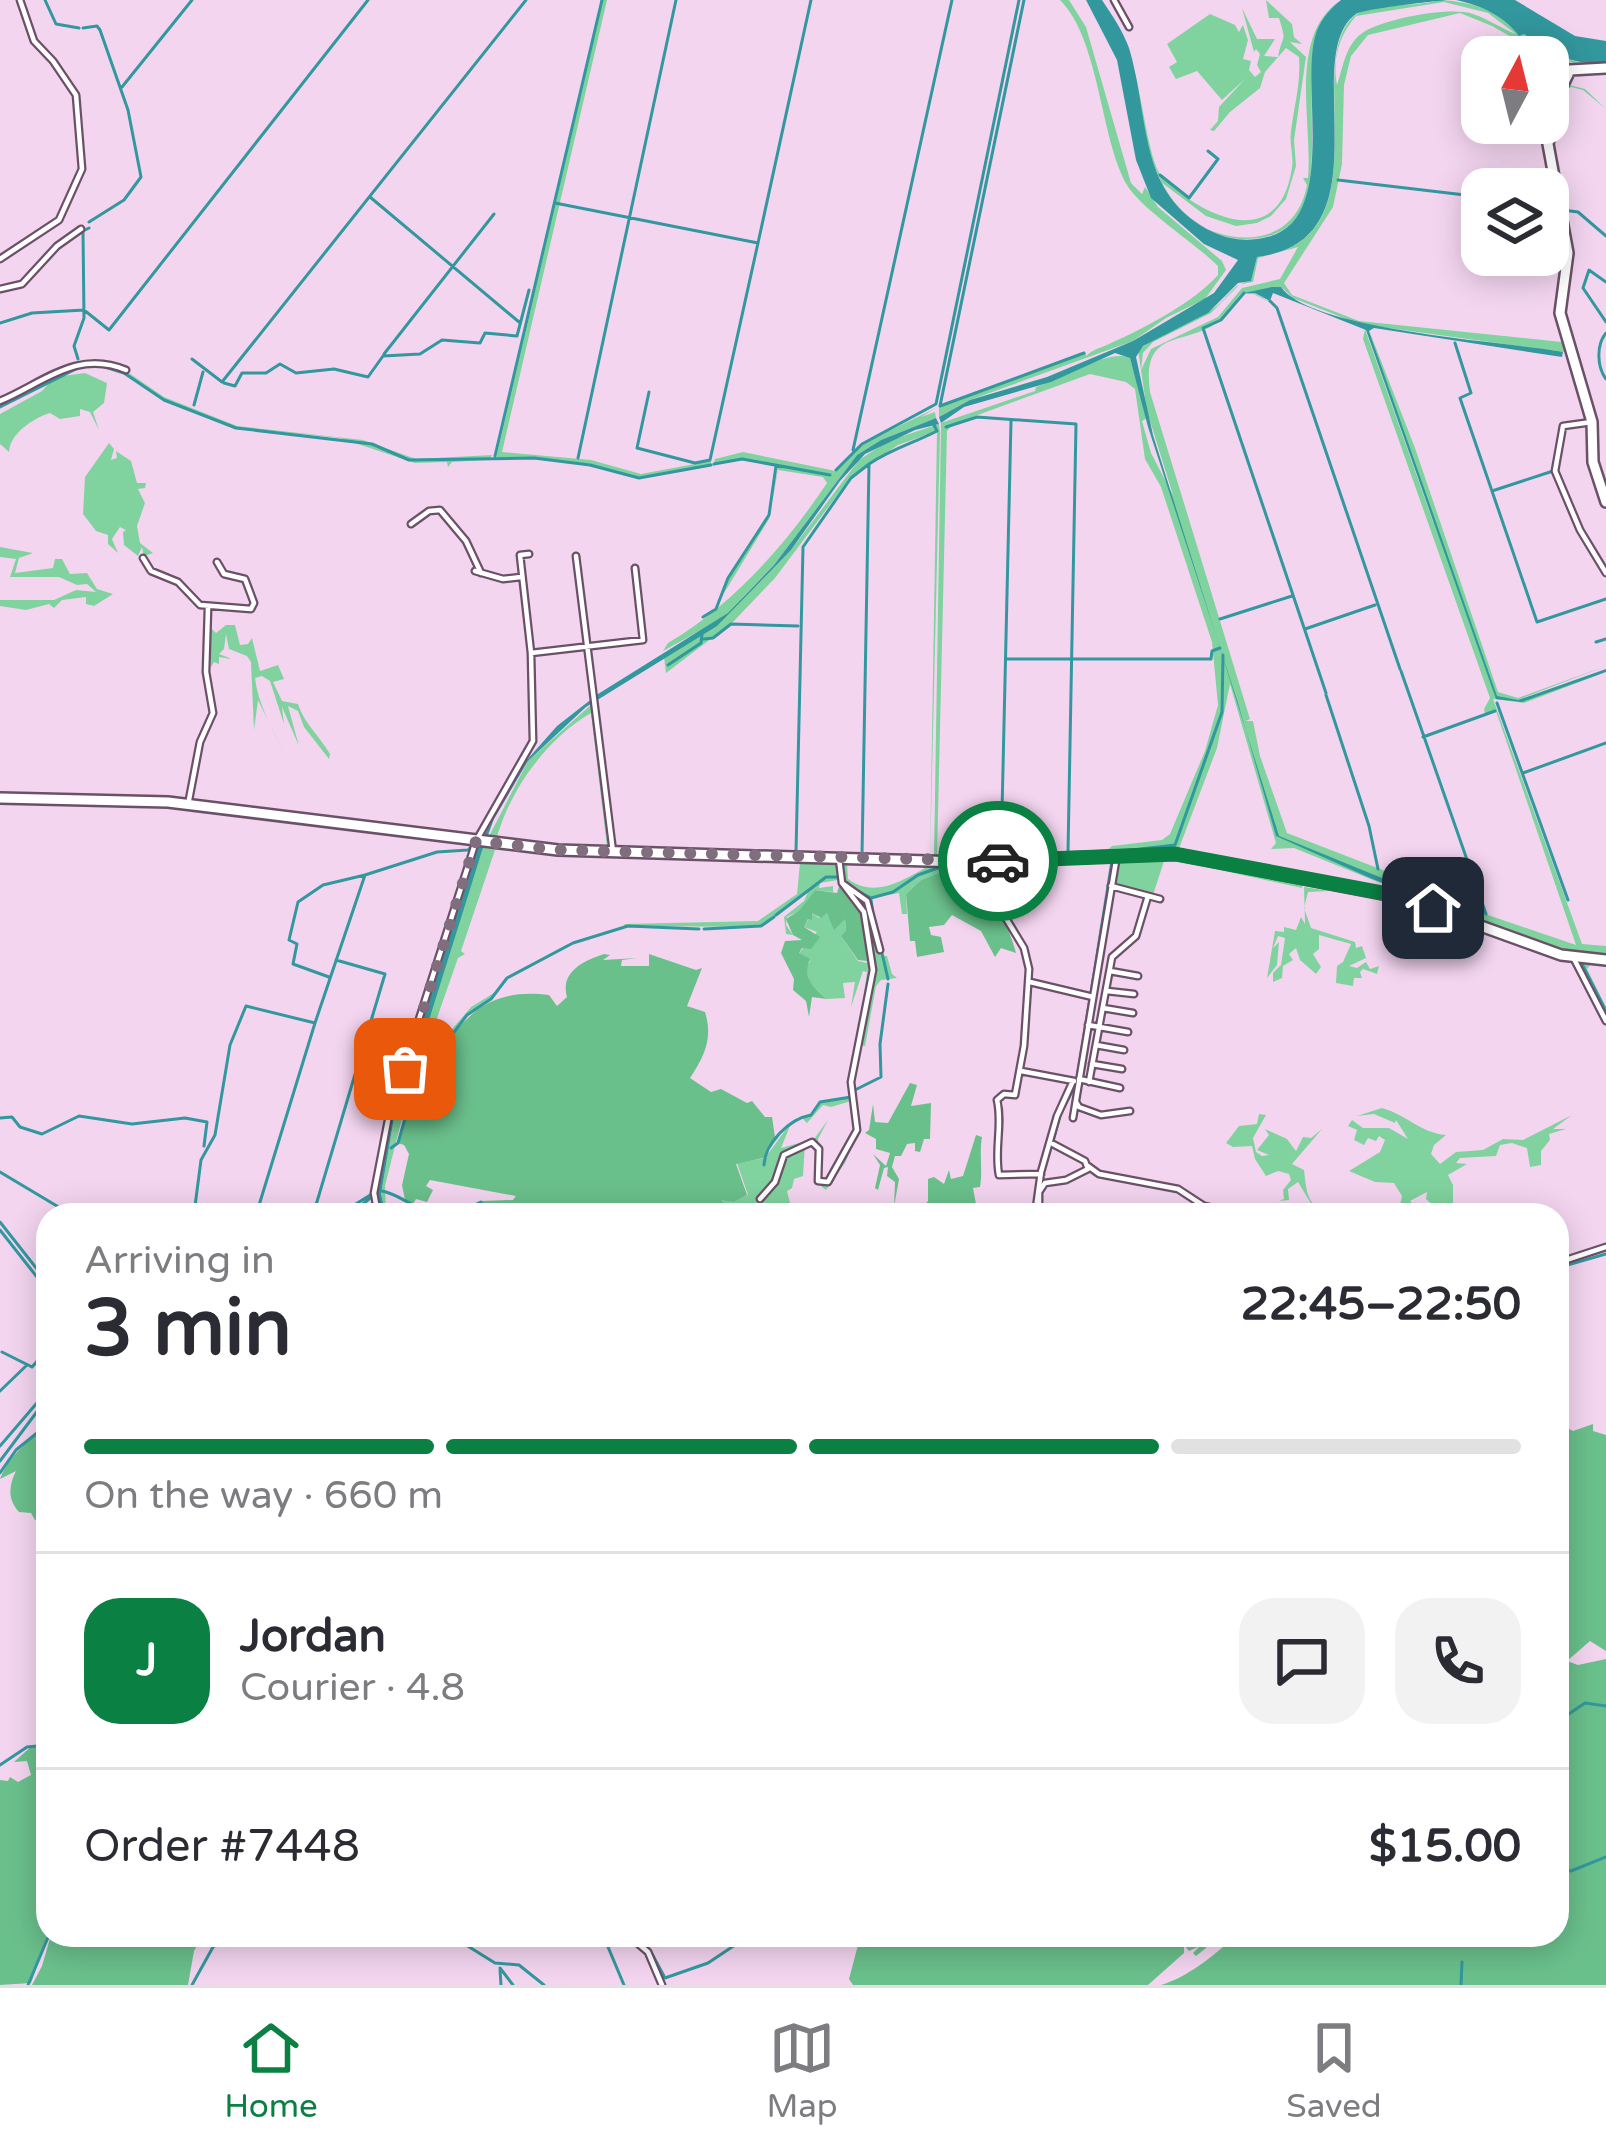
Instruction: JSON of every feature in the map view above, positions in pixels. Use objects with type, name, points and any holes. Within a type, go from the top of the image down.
[{"type":"street","points":[[0,260],[59,220],[80,178],[83,159],[76,95],[34,40],[20,0]]},
{"type":"street","points":[[1114,0],[1129,27]]},
{"type":"street","points":[[1606,68],[1570,70],[1548,144],[1568,253],[1560,313],[1592,422],[1593,462],[1606,502]]},
{"type":"street","points":[[0,289],[22,284],[56,247],[82,229]]},
{"type":"street","points":[[0,401],[79,364],[110,364],[126,370]]},
{"type":"street","points":[[1592,422],[1562,427],[1553,464],[1580,530],[1606,573]]},
{"type":"street","points":[[411,524],[428,511],[440,510],[466,542],[478,572],[503,579],[521,577]]},
{"type":"street","points":[[376,1203],[391,1110],[481,842],[533,740],[531,653],[520,555],[529,554]]},
{"type":"street","points":[[576,556],[613,852]]},
{"type":"street","points":[[143,558],[151,571],[178,582],[193,600],[208,608],[254,607],[245,579],[224,574],[217,562]]},
{"type":"street","points":[[531,653],[643,640],[635,568]]},
{"type":"street","points":[[188,805],[200,742],[213,718],[204,640],[208,608]]},
{"type":"street","points":[[0,798],[188,805],[481,842],[613,852],[961,862],[1175,854],[1394,895],[1574,959],[1606,960]]},
{"type":"street","points":[[1073,1118],[1117,855]]},
{"type":"street","points":[[760,1199],[775,1182],[784,1155],[812,1142],[819,1149],[818,1180],[828,1182],[856,1134],[851,1082],[873,970],[864,912],[842,883],[839,860]]},
{"type":"street","points":[[961,862],[995,902],[1024,948],[1030,982],[1016,1094],[997,1098],[1001,1117],[994,1153],[999,1175],[1040,1174]]},
{"type":"street","points":[[842,883],[867,901],[880,950]]},
{"type":"street","points":[[1112,886],[1160,899]]},
{"type":"street","points":[[1089,1082],[1114,953],[1136,936],[1148,896]]},
{"type":"street","points":[[1574,959],[1606,1021]]},
{"type":"street","points":[[1110,971],[1138,976]]},
{"type":"street","points":[[1030,982],[1093,997]]},
{"type":"street","points":[[1107,991],[1134,994]]},
{"type":"street","points":[[1103,1008],[1132,1013]]},
{"type":"street","points":[[1088,1025],[1128,1032]]},
{"type":"street","points":[[1096,1045],[1124,1050]]},
{"type":"street","points":[[1092,1064],[1122,1069]]},
{"type":"street","points":[[1021,1071],[1120,1088]]},
{"type":"street","points":[[1038,1203],[1050,1142],[1077,1080]]},
{"type":"street","points":[[1076,1102],[1079,1108],[1101,1115],[1130,1111]]},
{"type":"street","points":[[1050,1142],[1100,1174],[1183,1191],[1200,1203]]},
{"type":"street","points":[[1038,1203],[1045,1183],[1082,1175],[1088,1166]]},
{"type":"street","points":[[1569,1259],[1606,1247]]},
{"type":"street","points":[[642,1947],[662,1985]]},
{"type":"shaded area","points":[[603,0],[607,0],[502,452],[591,460],[641,474],[711,464],[639,478],[572,462],[517,458],[452,462],[448,467],[447,462],[415,463],[340,438],[235,427],[164,399],[125,373],[104,366],[76,368],[56,377],[85,373],[107,383],[104,403],[93,412],[99,430],[90,412],[80,409],[80,416],[60,419],[50,413],[18,433],[9,452],[0,444],[0,414],[42,391],[54,378],[0,408],[0,403],[61,371],[93,363],[126,371],[164,397],[237,426],[363,440],[416,459],[492,455],[490,459],[496,459]]},
{"type":"shaded area","points":[[1060,0],[1069,0],[1086,27],[1131,183],[1142,194],[1145,187],[1158,207],[1222,261],[1226,270],[1205,299],[1133,341],[970,400],[939,417],[939,407],[1086,356],[1139,330],[1183,304],[1218,275],[1218,266],[1144,205],[1127,185],[1084,39]]},
{"type":"shaded area","points":[[1086,0],[1102,0],[1127,42],[1150,152],[1171,198],[1188,217],[1213,232],[1246,240],[1267,237],[1289,226],[1302,206],[1310,181],[1312,60],[1317,31],[1329,12],[1341,0],[1448,0],[1356,14],[1340,36],[1334,67],[1332,184],[1321,218],[1297,244],[1257,257],[1251,281],[1238,283],[1208,313],[1143,346],[1136,357],[1153,435],[1216,636],[1148,427],[1130,358],[1115,353],[1051,382],[964,407],[941,423],[939,417],[970,400],[1047,377],[1133,341],[1214,293],[1238,260],[1204,244],[1151,198],[1136,160],[1117,60]]},
{"type":"shaded area","points":[[1266,0],[1292,24],[1294,37],[1302,44],[1290,42],[1306,57],[1294,140],[1296,166],[1286,199],[1271,216],[1236,226],[1206,216],[1163,183],[1150,154],[1144,131],[1131,60],[1156,167],[1177,190],[1216,214],[1236,219],[1255,219],[1272,211],[1284,195],[1292,168],[1299,57],[1286,48],[1265,72],[1260,88],[1214,131],[1210,130],[1218,121],[1219,107],[1245,79],[1222,100],[1197,71],[1176,79],[1169,67],[1177,62],[1167,44],[1210,14],[1235,25],[1239,32],[1243,25],[1248,40],[1243,59],[1251,61],[1249,70],[1255,77],[1261,72],[1257,65],[1260,54],[1254,52],[1242,8],[1257,39],[1275,39],[1264,56],[1278,57],[1283,32],[1279,18],[1269,18]]},
{"type":"shaded area","points":[[1341,0],[1322,26],[1314,59],[1311,172],[1304,203],[1288,226],[1259,238],[1231,238],[1216,232],[1261,236],[1281,227],[1297,211],[1307,185],[1303,178],[1308,178],[1308,57],[1324,15]]},
{"type":"shaded area","points":[[1456,0],[1515,0],[1575,36],[1606,41],[1606,62],[1569,59],[1569,36],[1519,36],[1507,23]]},
{"type":"shaded area","points":[[1450,1],[1484,8],[1527,36],[1510,36],[1460,13],[1368,35],[1351,56],[1344,85],[1342,164],[1333,207],[1284,283],[1292,295],[1359,321],[1571,343],[1573,350],[1359,324],[1293,298],[1281,287],[1253,292],[1275,305],[1254,294],[1241,294],[1210,327],[1160,347],[1149,371],[1150,392],[1250,719],[1246,721],[1253,721],[1287,833],[1485,914],[1576,945],[1496,711],[1485,714],[1490,698],[1363,339],[1365,329],[1436,530],[1369,330],[1415,448],[1498,692],[1518,698],[1606,666],[1515,701],[1606,672],[1524,703],[1493,699],[1582,944],[1606,946],[1606,959],[1591,960],[1606,963],[1592,963],[1587,969],[1606,1007],[1606,1020],[1601,1013],[1606,1026],[1571,963],[1477,926],[1571,960],[1577,967],[1579,951],[1570,953],[1544,944],[1395,883],[1421,898],[1576,958],[1400,895],[1171,852],[1106,851],[1112,846],[1162,840],[1170,834],[1205,751],[1218,705],[1212,642],[1161,487],[1145,459],[1135,389],[1126,382],[1090,374],[953,424],[947,431],[937,857],[1095,851],[939,861],[934,857],[941,423],[1035,391],[1098,361],[1130,358],[1147,418],[1142,421],[1151,453],[1173,495],[1147,411],[1138,350],[1205,314],[1240,284],[1251,281],[1257,257],[1297,244],[1321,218],[1332,184],[1336,64],[1337,85],[1348,51],[1361,34],[1399,19],[1433,13],[1463,12],[1473,14],[1516,34],[1488,13],[1444,2],[1356,16],[1351,22],[1357,14]],"holes":[[[1298,247],[1280,279],[1242,288],[1218,317],[1151,349],[1141,370],[1143,353],[1153,342],[1211,313],[1240,284],[1253,282],[1258,258]],[[1230,684],[1276,843],[1271,849],[1294,848],[1415,897],[1178,851],[1217,748]]]},
{"type":"shaded area","points":[[1281,287],[1300,302],[1330,314],[1368,324],[1563,352],[1562,357],[1374,328],[1369,331],[1497,696],[1518,700],[1606,672],[1522,702],[1496,699],[1366,330],[1273,293],[1270,301],[1244,293]]},
{"type":"shaded area","points":[[936,408],[921,417],[935,412],[936,418],[857,455],[774,565],[735,605],[791,550],[859,460],[888,441],[939,424],[930,860],[937,431],[898,445],[850,478],[775,578],[733,622],[666,673],[664,657],[718,621],[663,651],[668,643],[714,611],[756,572],[827,483],[823,477],[778,470],[772,502],[778,466],[742,459],[714,463],[715,459],[743,452],[836,471],[862,444]]},
{"type":"shaded area","points":[[936,418],[939,424],[865,454],[791,550],[717,626],[586,707],[528,761],[494,819],[482,851],[395,1112],[383,1203],[379,1203],[376,1191],[394,1108],[478,848],[518,770],[557,726],[598,694],[728,613],[774,565],[857,455]]},
{"type":"shaded area","points":[[109,443],[114,449],[111,460],[117,458],[116,451],[131,461],[137,483],[146,483],[138,489],[145,503],[137,526],[140,543],[153,553],[144,556],[142,547],[138,556],[124,545],[126,530],[120,527],[112,539],[118,553],[108,544],[108,535],[96,531],[83,514],[85,477]]},
{"type":"shaded area","points":[[769,519],[721,598],[729,578]]},
{"type":"shaded area","points":[[0,547],[33,553],[19,558],[15,573],[53,568],[55,559],[62,559],[70,574],[87,573],[97,589],[113,594],[94,606],[86,604],[86,597],[62,600],[54,608],[49,604],[26,610],[0,606],[0,600],[54,600],[76,590],[96,592],[87,584],[59,577],[10,577],[16,559],[0,557]]},
{"type":"shaded area","points":[[207,624],[216,633],[235,625],[240,645],[252,638],[260,671],[278,665],[284,679],[273,682],[282,701],[298,704],[329,759],[304,727],[298,711],[288,706],[299,746],[282,707],[284,724],[270,681],[262,676],[255,678],[271,727],[258,700],[254,730],[251,662],[229,649],[226,634],[219,654],[232,659],[219,657],[219,664],[214,662],[211,667]]},
{"type":"shaded area","points":[[593,703],[608,849],[486,842],[528,761]],"holes":[[[591,713],[607,847],[496,841],[510,804],[532,768],[559,737]]]},
{"type":"shaded area","points":[[1246,731],[1279,836],[1576,957],[1370,878],[1276,836]]},
{"type":"shaded area","points":[[484,845],[959,863],[975,879],[965,876],[922,888],[924,881],[954,870],[921,880],[906,894],[907,914],[902,914],[899,893],[871,898],[882,956],[887,956],[897,978],[881,980],[876,986],[865,1046],[858,1045],[856,1052],[867,972],[863,971],[851,1007],[855,982],[843,983],[845,998],[827,999],[810,984],[806,967],[810,961],[799,953],[817,932],[804,927],[812,913],[819,918],[827,913],[830,919],[845,919],[841,936],[858,961],[867,963],[861,915],[838,880],[820,883],[819,888],[833,886],[833,892],[815,890],[801,910],[787,917],[793,935],[786,934],[784,917],[804,901],[809,890],[761,927],[622,928],[625,924],[758,921],[797,894],[800,863],[495,850],[461,951],[465,954],[458,958],[410,1095],[423,1088],[435,1053],[471,1007],[494,993],[507,977],[576,942],[507,978],[490,999],[467,1015],[433,1069],[424,1094],[402,1118],[385,1186],[386,1203],[381,1194],[395,1112]],"holes":[[[847,863],[931,865],[880,887],[848,879]]]},
{"type":"shaded area","points":[[1172,855],[1303,880],[1302,888],[1165,858],[1153,895],[1115,885],[1119,858]]},
{"type":"shaded area","points":[[951,869],[970,874],[960,873],[967,880],[975,879],[1000,914],[1016,953],[1001,948],[995,957],[981,931],[952,915],[944,925],[929,927],[931,935],[941,937],[944,952],[917,957],[915,941],[910,941],[906,894],[921,880]]},
{"type":"shaded area","points":[[839,886],[861,915],[867,961],[858,960],[841,936],[845,919],[834,930],[827,913],[821,918],[812,913],[804,927],[820,937],[811,949],[802,948],[799,953],[810,959],[810,982],[827,999],[812,997],[809,1017],[806,1001],[793,990],[794,979],[781,953],[785,941],[802,940],[793,935],[786,919],[815,890],[837,893]]},
{"type":"shaded area","points":[[1304,887],[1330,891],[1308,892],[1305,906]]},
{"type":"shaded area","points":[[1305,910],[1311,928],[1355,942],[1356,948],[1362,946],[1366,958],[1349,966],[1357,968],[1366,962],[1370,969],[1379,966],[1377,974],[1363,969],[1362,978],[1354,978],[1353,986],[1336,983],[1337,966],[1351,944],[1319,935],[1319,949],[1313,954],[1321,967],[1316,974],[1300,960],[1296,948],[1289,954],[1293,960],[1283,966],[1282,978],[1273,982],[1285,938],[1278,936],[1273,948],[1279,942],[1277,965],[1267,978],[1275,931],[1296,930],[1301,917],[1305,924]]},
{"type":"shaded area","points":[[604,954],[610,955],[603,960],[637,958],[622,960],[621,966],[649,966],[649,954],[702,968],[687,1006],[705,1012],[708,1038],[690,1078],[711,1092],[721,1089],[747,1103],[752,1101],[765,1117],[772,1117],[775,1137],[780,1135],[763,1158],[736,1164],[747,1195],[723,1203],[479,1203],[516,1196],[430,1180],[426,1186],[433,1190],[427,1202],[405,1200],[402,1185],[409,1154],[398,1143],[403,1120],[426,1093],[458,1029],[486,1004],[504,997],[549,995],[557,1006],[567,997],[570,974]]},
{"type":"shaded area","points":[[910,1083],[917,1085],[911,1106],[931,1103],[930,1139],[924,1139],[920,1152],[915,1151],[915,1143],[907,1144],[901,1156],[895,1156],[892,1167],[899,1179],[895,1203],[895,1182],[887,1176],[888,1167],[878,1190],[875,1188],[880,1165],[873,1154],[886,1166],[890,1153],[876,1149],[876,1139],[865,1133],[873,1104],[875,1122],[888,1123]]},
{"type":"shaded area","points":[[851,1091],[856,1091],[859,1131],[826,1190],[814,1181],[819,1148],[821,1180],[854,1131],[851,1101],[823,1105],[807,1123],[794,1119],[811,1115],[820,1103],[851,1098]]},
{"type":"shaded area","points":[[1382,1108],[1446,1135],[1431,1154],[1440,1164],[1456,1152],[1483,1150],[1503,1139],[1523,1140],[1572,1115],[1553,1129],[1566,1129],[1549,1134],[1541,1165],[1530,1167],[1527,1148],[1512,1143],[1500,1145],[1496,1156],[1460,1158],[1456,1163],[1467,1164],[1448,1175],[1453,1203],[1430,1203],[1427,1192],[1412,1203],[1401,1203],[1394,1183],[1375,1182],[1349,1171],[1380,1152],[1385,1140],[1368,1138],[1364,1145],[1354,1140],[1357,1130],[1348,1126],[1352,1120],[1363,1128],[1389,1128],[1408,1139],[1396,1120],[1374,1114],[1357,1116]]},
{"type":"shaded area","points":[[1259,1114],[1266,1115],[1253,1138],[1256,1152],[1262,1156],[1269,1155],[1257,1150],[1269,1135],[1265,1129],[1287,1139],[1296,1151],[1303,1137],[1311,1138],[1322,1129],[1292,1164],[1304,1170],[1313,1203],[1298,1182],[1288,1189],[1289,1200],[1279,1201],[1284,1199],[1289,1174],[1278,1171],[1266,1176],[1252,1146],[1226,1143],[1239,1126],[1257,1124]]},
{"type":"shaded area","points":[[828,1120],[818,1145],[805,1143],[803,1176],[794,1179],[787,1191],[790,1203],[721,1202],[748,1195],[737,1163],[765,1158],[792,1121],[781,1148],[814,1139]]},
{"type":"shaded area","points":[[976,1135],[982,1137],[980,1187],[973,1188],[976,1203],[926,1203],[928,1179],[934,1177],[944,1184],[949,1170],[951,1179],[963,1176]]},
{"type":"shaded area","points":[[1593,1424],[1593,1431],[1606,1435],[1606,1651],[1590,1641],[1569,1659],[1569,1429]]},
{"type":"shaded area","points":[[36,1435],[36,1520],[31,1513],[19,1512],[12,1502],[16,1471],[0,1479],[17,1452]]},
{"type":"shaded area","points":[[1606,1659],[1606,1985],[1161,1985],[1220,1950],[1569,1947],[1569,1662],[1578,1665]]},
{"type":"shaded area","points":[[36,1745],[36,1947],[44,1947],[31,1983],[0,1985],[0,1780],[10,1777],[18,1782],[31,1775],[27,1761],[14,1762]]},
{"type":"shaded area","points":[[48,1947],[196,1947],[188,1985],[32,1985]]},
{"type":"shaded area","points":[[857,1947],[1184,1947],[1184,1953],[1148,1985],[853,1985],[849,1979]]},
{"type":"waterway","points":[[45,0],[56,24],[79,28]]},
{"type":"waterway","points":[[122,87],[192,0]]},
{"type":"waterway","points":[[0,323],[32,313],[84,310],[109,330],[368,0]]},
{"type":"waterway","points":[[192,359],[222,382],[526,0]]},
{"type":"waterway","points":[[495,456],[602,0]]},
{"type":"waterway","points":[[578,458],[676,0]]},
{"type":"waterway","points":[[758,243],[811,0]]},
{"type":"waterway","points":[[853,450],[952,0]]},
{"type":"waterway","points":[[836,470],[862,444],[936,404],[1019,0]]},
{"type":"waterway","points":[[1024,0],[940,406],[1084,353]]},
{"type":"waterway","points":[[83,28],[97,26],[100,30],[128,110],[141,177],[124,200],[89,222]]},
{"type":"waterway","points":[[1160,175],[1189,198],[1218,159],[1208,151]]},
{"type":"waterway","points":[[1338,180],[1461,195]]},
{"type":"waterway","points":[[370,197],[519,322]]},
{"type":"waterway","points":[[555,203],[758,243],[710,460],[695,463],[637,448],[649,392]]},
{"type":"waterway","points":[[1569,211],[1578,212],[1606,236]]},
{"type":"waterway","points":[[384,354],[494,214]]},
{"type":"waterway","points":[[78,359],[74,346],[84,318],[83,231],[89,228]]},
{"type":"waterway","points":[[1606,282],[1589,270],[1583,288],[1606,322]]},
{"type":"waterway","points":[[224,383],[235,386],[242,373],[266,373],[280,364],[296,373],[334,369],[368,377],[383,356],[420,354],[442,340],[480,343],[485,333],[517,336],[529,290]]},
{"type":"waterway","points":[[1244,293],[1221,320],[1203,328],[1326,693]]},
{"type":"waterway","points":[[1270,301],[1277,308],[1400,669]]},
{"type":"waterway","points":[[1606,333],[1599,356],[1606,379]]},
{"type":"waterway","points":[[1455,343],[1471,393],[1460,398],[1537,622],[1606,599]]},
{"type":"waterway","points":[[105,367],[124,373],[164,400],[236,428],[372,444],[409,460],[534,458],[590,465],[639,478],[711,465]]},
{"type":"waterway","points":[[0,407],[78,368]]},
{"type":"waterway","points":[[194,405],[203,372]]},
{"type":"waterway","points":[[946,427],[977,417],[1076,424],[1068,852]]},
{"type":"waterway","points":[[1001,855],[1011,421]]},
{"type":"waterway","points":[[862,855],[869,464],[937,431],[934,425]]},
{"type":"waterway","points":[[714,464],[742,459],[830,475]]},
{"type":"waterway","points":[[801,853],[796,852],[803,547],[851,478],[869,464]]},
{"type":"waterway","points":[[703,617],[716,609],[728,578],[769,515],[776,466]]},
{"type":"waterway","points":[[1492,491],[1553,471]]},
{"type":"waterway","points":[[1220,619],[1292,596]]},
{"type":"waterway","points":[[1305,629],[1375,605]]},
{"type":"waterway","points":[[704,639],[731,624],[798,626]]},
{"type":"waterway","points":[[668,665],[701,643],[702,634]]},
{"type":"waterway","points":[[1596,642],[1606,639]]},
{"type":"waterway","points":[[1007,659],[1211,659],[1212,651],[1220,648]]},
{"type":"waterway","points":[[1115,852],[1175,845],[1222,712],[1223,655]]},
{"type":"waterway","points":[[1401,671],[1486,914]]},
{"type":"waterway","points":[[1326,695],[1369,826],[1378,869]]},
{"type":"waterway","points":[[1497,703],[1568,900]]},
{"type":"waterway","points":[[1423,737],[1495,711]]},
{"type":"waterway","points":[[1523,773],[1606,743]]},
{"type":"waterway","points":[[195,1203],[201,1160],[215,1135],[230,1045],[246,1006],[315,1023],[365,875],[437,852],[471,847]]},
{"type":"waterway","points":[[1091,993],[1112,861]]},
{"type":"waterway","points":[[854,889],[871,898],[946,865]]},
{"type":"waterway","points":[[329,977],[293,964],[297,944],[289,940],[298,902],[323,885],[365,875]]},
{"type":"waterway","points":[[776,915],[826,877],[838,877]]},
{"type":"waterway","points":[[871,900],[874,920]]},
{"type":"waterway","points":[[704,929],[761,926],[774,917]]},
{"type":"waterway","points":[[391,1148],[398,1143],[408,1108],[424,1095],[446,1043],[467,1015],[491,999],[507,978],[573,943],[628,926],[699,929]]},
{"type":"waterway","points":[[882,953],[888,979]]},
{"type":"waterway","points":[[317,1203],[385,974],[336,960]]},
{"type":"waterway","points":[[1581,962],[1606,1011]]},
{"type":"waterway","points":[[855,1090],[881,1077],[888,984]]},
{"type":"waterway","points":[[1077,1079],[1090,998]]},
{"type":"waterway","points":[[260,1203],[315,1023]]},
{"type":"waterway","points":[[1064,1107],[1076,1084]]},
{"type":"waterway","points":[[764,1165],[769,1148],[787,1127],[811,1115],[820,1102],[851,1097]]},
{"type":"waterway","points":[[1053,1141],[1060,1115]]},
{"type":"waterway","points":[[0,1118],[12,1117],[20,1127],[42,1134],[79,1116],[132,1124],[185,1118],[207,1122],[204,1146]]},
{"type":"waterway","points":[[0,1172],[52,1203]]},
{"type":"waterway","points":[[382,1191],[409,1203]]},
{"type":"waterway","points":[[357,1203],[372,1194]]},
{"type":"waterway","points":[[364,1203],[370,1198]]},
{"type":"waterway","points":[[0,1222],[36,1268]]},
{"type":"waterway","points":[[0,1230],[36,1276]]},
{"type":"waterway","points":[[1569,1265],[1606,1254]]},
{"type":"waterway","points":[[2,1352],[32,1367],[36,1362]]},
{"type":"waterway","points":[[0,1391],[27,1365]]},
{"type":"waterway","points":[[0,1446],[36,1404]]},
{"type":"waterway","points":[[0,1461],[36,1413]]},
{"type":"waterway","points":[[0,1473],[16,1450],[36,1434]]},
{"type":"waterway","points":[[1569,1714],[1585,1703],[1606,1706]]},
{"type":"waterway","points":[[0,1765],[36,1746]]},
{"type":"waterway","points":[[1569,1871],[1606,1857]]},
{"type":"waterway","points":[[28,1985],[44,1947]]},
{"type":"waterway","points":[[192,1985],[213,1947]]},
{"type":"waterway","points":[[469,1947],[495,1963],[519,1965],[544,1985]]},
{"type":"waterway","points":[[608,1947],[624,1985]]},
{"type":"waterway","points":[[646,1947],[665,1978],[708,1963],[732,1947]]},
{"type":"waterway","points":[[1461,1985],[1462,1962]]},
{"type":"waterway","points":[[500,1968],[513,1985]]},
{"type":"waterway","points":[[500,1970],[501,1985]]},
{"type":"way so far","points":[[405,1069],[476,841],[558,850],[998,861]]},
{"type":"route","points":[[998,861],[1175,854],[1394,895],[1433,908]]}]
